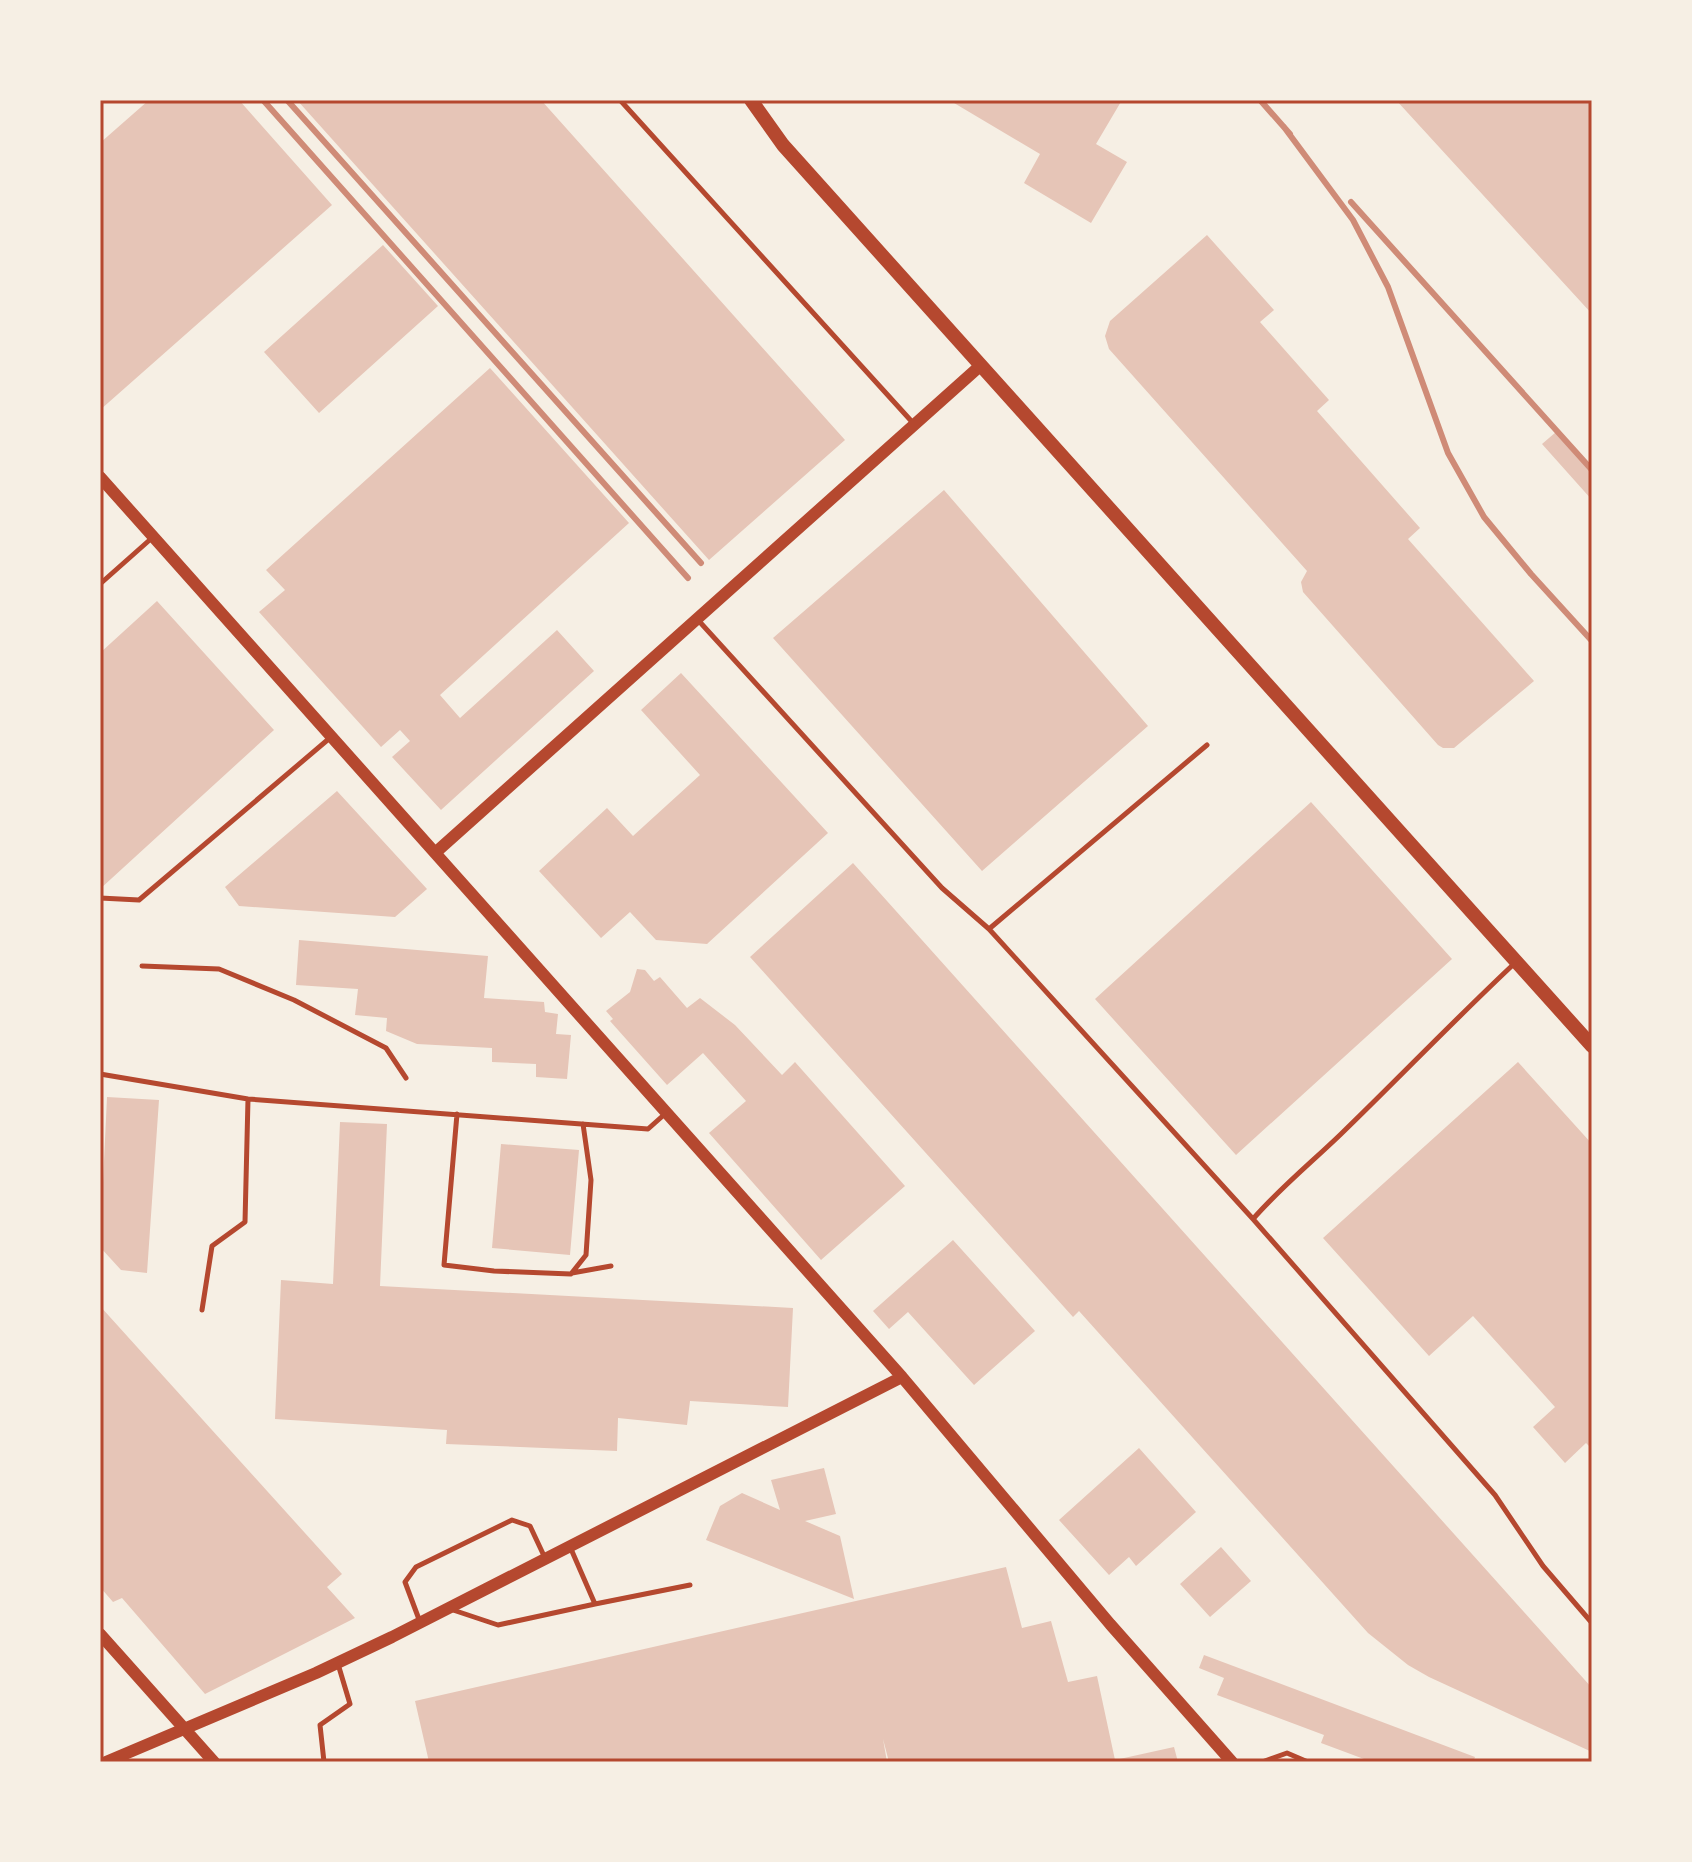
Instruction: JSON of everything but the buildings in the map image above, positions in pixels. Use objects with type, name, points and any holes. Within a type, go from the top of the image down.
[{"type":"main road","points":[[751,100],[783,145],[1592,1046]]},
{"type":"street","points":[[435,853],[980,366]]},
{"type":"street","points":[[100,477],[902,1377],[1110,1624],[1232,1762]]},
{"type":"street","points":[[106,1762],[338,1663],[902,1377]]},
{"type":"street","points":[[100,1634],[214,1762]]},
{"type":"lane","points":[[620,100],[914,425]]},
{"type":"lane","points":[[100,584],[154,536]]},
{"type":"lane","points":[[697,619],[942,888],[989,929],[1253,1219],[1495,1495],[1543,1566],[1592,1623]]},
{"type":"lane","points":[[100,898],[139,900],[331,737]]},
{"type":"lane","points":[[989,929],[1207,745]]},
{"type":"lane","points":[[1253,1219],[1277,1192],[1517,962]]},
{"type":"lane","points":[[142,966],[219,969],[294,1000],[386,1048],[406,1078]]},
{"type":"lane","points":[[100,1074],[248,1099],[648,1129],[667,1112]]},
{"type":"lane","points":[[202,1310],[212,1246],[245,1222],[248,1099]]},
{"type":"lane","points":[[457,1114],[444,1265],[494,1271],[571,1274],[611,1266]]},
{"type":"lane","points":[[571,1274],[586,1255],[591,1180],[583,1124]]},
{"type":"lane","points":[[420,1623],[405,1582],[416,1567],[512,1520],[530,1526],[546,1559]]},
{"type":"lane","points":[[571,1547],[595,1604]]},
{"type":"lane","points":[[449,1608],[498,1625],[690,1585]]},
{"type":"lane","points":[[324,1762],[320,1725],[350,1704],[338,1663]]},
{"type":"lane","points":[[1262,1762],[1287,1753],[1308,1762]]},
{"type":"railway","points":[[263,100],[688,578]]},
{"type":"railway","points":[[287,100],[701,563]]},
{"type":"railway","points":[[1260,100],[1290,134]]},
{"type":"railway","points":[[1284,127],[1353,220],[1388,287],[1448,453],[1484,517],[1592,641]]},
{"type":"railway","points":[[1351,202],[1592,470]]}]
